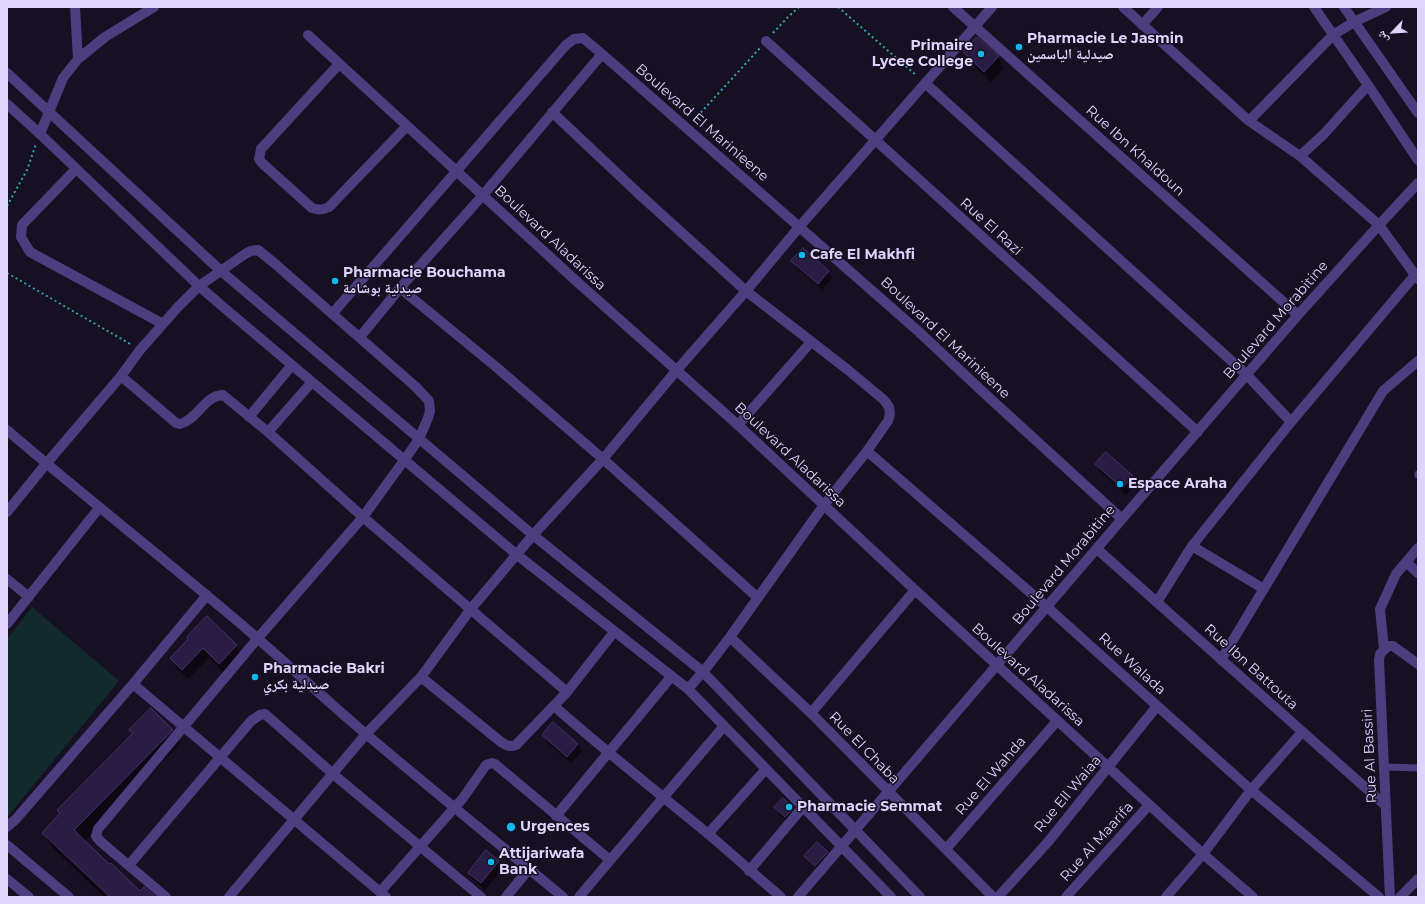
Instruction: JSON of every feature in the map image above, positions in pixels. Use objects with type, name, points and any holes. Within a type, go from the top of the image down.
[{"type":"street","points":[[75,7],[78,59]]},
{"type":"street","points":[[40,134],[63,78],[78,59],[105,37],[154,7]]},
{"type":"street","name":"Rue Ibn Khaldoun","points":[[953,7],[1298,315]]},
{"type":"street","points":[[229,897],[366,734],[421,677],[470,610],[533,534],[603,459],[800,226],[992,7]]},
{"type":"street","points":[[1123,7],[1249,121],[1300,156],[1379,224],[1417,277],[1291,422],[1192,546],[1157,602]]},
{"type":"street","points":[[1142,25],[1158,7]]},
{"type":"street","points":[[1314,7],[1418,160]]},
{"type":"street","points":[[1344,7],[1418,113]]},
{"type":"street","points":[[1249,121],[1333,35],[1354,22],[1386,7]]},
{"type":"street","name":"Boulevard Aladarissa","points":[[308,35],[574,280],[738,425],[997,666],[1252,897]]},
{"type":"street","name":"Boulevard El Marinieene","points":[[457,171],[571,41],[576,38],[582,38],[800,226],[918,331],[1122,519]]},
{"type":"street","name":"Rue El Razi","points":[[766,41],[1198,432]]},
{"type":"street","points":[[360,337],[400,288],[483,195],[602,54]]},
{"type":"street","points":[[338,64],[261,149],[259,159],[273,173],[312,208],[324,210],[329,207],[407,126]]},
{"type":"street","points":[[7,74],[49,111],[221,271],[418,440],[703,672],[920,897]]},
{"type":"street","points":[[925,83],[1246,375],[1291,422]]},
{"type":"street","points":[[1300,156],[1324,134],[1368,85]]},
{"type":"street","points":[[7,104],[199,286],[516,554],[688,689],[891,897]]},
{"type":"street","points":[[552,112],[639,194],[746,291],[848,370],[884,400],[889,407],[890,414],[888,420],[867,451],[824,505],[757,597],[730,638],[688,689]]},
{"type":"street","points":[[76,169],[22,225],[22,237],[30,252],[164,324]]},
{"type":"street","points":[[333,313],[457,171]]},
{"type":"street","name":"Boulevard Morabitine","points":[[798,897],[1298,315],[1379,224],[1418,183]]},
{"type":"street","points":[[7,512],[121,376],[140,350],[199,286],[251,251],[258,250],[333,313],[416,387],[428,401],[430,406],[428,418],[418,440],[362,517],[258,638],[96,832],[96,836],[101,842],[166,897]]},
{"type":"street","points":[[400,288],[495,366],[603,459],[757,597]]},
{"type":"street","points":[[738,425],[811,342]]},
{"type":"street","points":[[1221,660],[1382,391],[1418,361]]},
{"type":"street","points":[[249,417],[292,365]]},
{"type":"street","points":[[121,376],[176,423],[182,424],[215,396],[223,395],[268,432],[362,517],[567,692]]},
{"type":"street","points":[[268,432],[312,382]]},
{"type":"street","points":[[7,430],[99,508],[207,595],[366,734],[563,897]]},
{"type":"street","name":"Rue Walada","points":[[867,451],[1047,607],[1251,790],[1379,897]]},
{"type":"street","points":[[7,624],[99,508]]},
{"type":"street","points":[[1192,546],[1264,589]]},
{"type":"street","name":"Rue Al Bassiri","points":[[1390,897],[1379,660],[1380,654],[1384,649],[1380,609],[1396,574],[1418,548]]},
{"type":"street","name":"Rue Ibn Battouta","points":[[1097,549],[1386,806]]},
{"type":"street","points":[[1406,562],[1418,573]]},
{"type":"street","points":[[7,578],[29,597]]},
{"type":"street","points":[[811,713],[915,590]]},
{"type":"street","points":[[7,827],[16,819],[133,684],[207,595]]},
{"type":"street","points":[[421,677],[501,742],[509,746],[516,745],[567,692],[614,632]]},
{"type":"street","name":"Rue El Chaba","points":[[730,638],[811,713],[993,897]]},
{"type":"street","points":[[1384,649],[1388,646],[1393,646],[1416,662]]},
{"type":"street","points":[[556,816],[671,677]]},
{"type":"street","points":[[133,684],[383,895],[421,846],[463,798],[486,766],[492,763],[610,860]]},
{"type":"street","points":[[554,706],[608,753],[708,834],[749,871],[781,897]]},
{"type":"street","name":"Rue Ell Waiaa","points":[[998,897],[1048,842],[1157,706]]},
{"type":"street","points":[[129,865],[251,721],[260,715],[265,714],[333,774],[481,897]]},
{"type":"street","name":"Rue El Wahda","points":[[946,849],[1057,721]]},
{"type":"street","points":[[579,897],[724,726]]},
{"type":"street","points":[[1166,897],[1203,854],[1251,790],[1302,732]]},
{"type":"street","points":[[708,834],[766,769]]},
{"type":"street","name":"Rue Al Maarifa","points":[[1066,897],[1149,805]]},
{"type":"street","points":[[749,871],[803,807]]},
{"type":"street","points":[[7,845],[69,897]]},
{"type":"street","points":[[506,897],[529,869]]},
{"type":"street","points":[[7,879],[29,897]]},
{"type":"street","points":[[1400,897],[1418,879]]},
{"type":"lane","points":[[1384,768],[1418,768]]},
{"type":"path","points":[[686,128],[788,17],[799,7]]},
{"type":"path","points":[[838,7],[925,83]]},
{"type":"path","points":[[7,206],[27,170],[40,134]]},
{"type":"path","points":[[7,273],[140,350]]},
{"type":"green space","points":[[32,607],[119,681],[8,816],[7,639]]},
{"type":"building","name":"Primaire Lycee College","points":[[977,37],[999,56],[984,72],[963,52]]},
{"type":"building","points":[[803,248],[829,271],[818,284],[791,261]]},
{"type":"building","points":[[1106,452],[1133,476],[1122,488],[1095,464]]},
{"type":"building","points":[[207,616],[237,645],[219,664],[203,648],[182,670],[170,658]]},
{"type":"building","points":[[151,708],[173,730],[74,830],[109,864],[111,863],[140,891],[144,887],[156,897],[110,897],[42,833],[60,813],[57,810],[133,733],[129,730]]},
{"type":"building","points":[[553,722],[578,744],[567,757],[542,735]]},
{"type":"building","points":[[783,798],[794,808],[785,817],[774,807]]},
{"type":"building","points":[[817,842],[828,852],[815,866],[804,856]]},
{"type":"building","points":[[486,850],[499,861],[481,883],[468,873]]},
{"type":"place","name":"Pharmacie Le Jasmin صيدلية الياسمين","points":[[1019,47]]},
{"type":"place","name":"Primaire Lycee College","points":[[981,54]]},
{"type":"place","name":"Cafe El Makhfi","points":[[802,255]]},
{"type":"place","name":"Pharmacie Bouchama صيدلية بوشامة","points":[[335,281]]},
{"type":"place","name":"Espace Araha","points":[[1120,484]]},
{"type":"place","name":"Pharmacie Bakri صيدلية بكري","points":[[255,677]]},
{"type":"place","name":"Pharmacie Semmat","points":[[789,807]]},
{"type":"place","name":"Urgences","points":[[511,827]]},
{"type":"place","name":"Attijariwafa Bank","points":[[491,862]]}]
